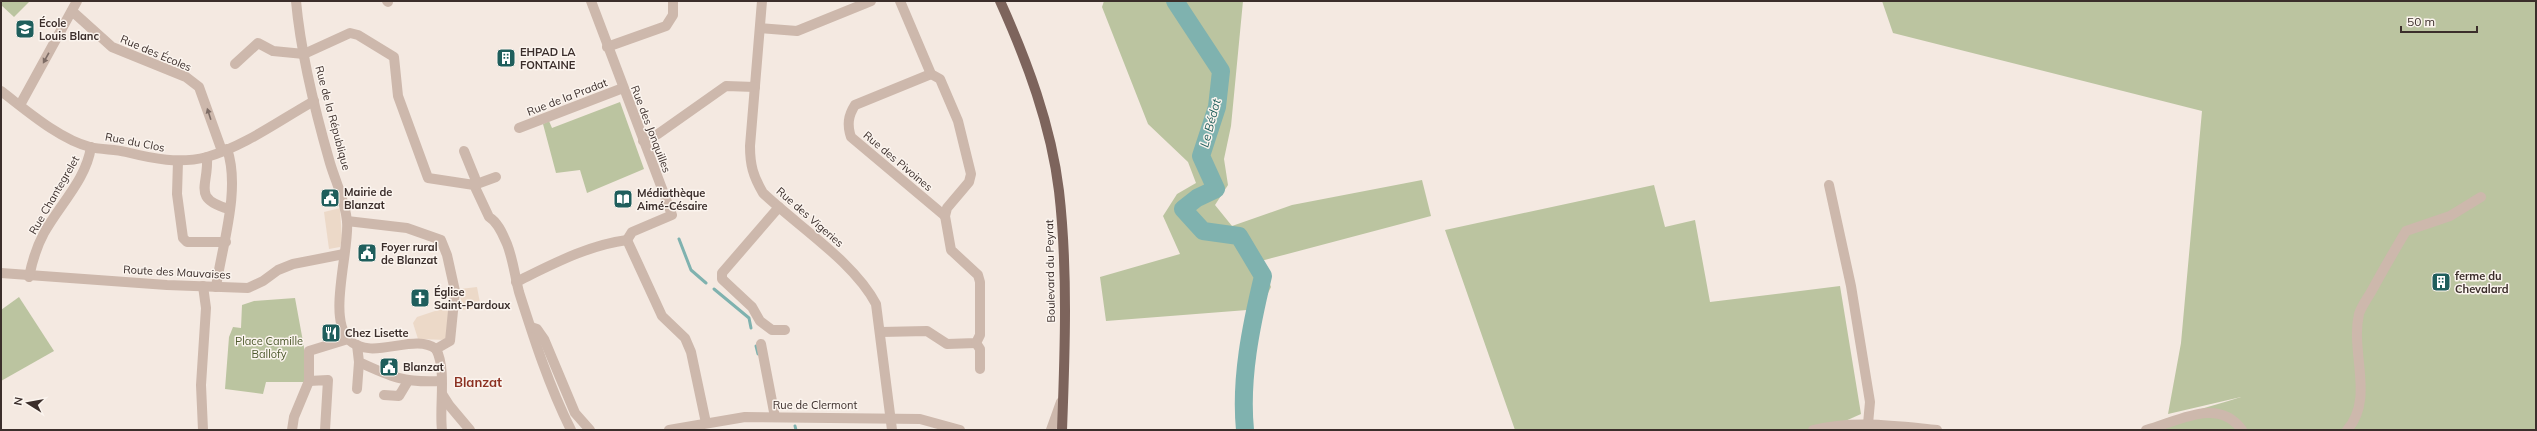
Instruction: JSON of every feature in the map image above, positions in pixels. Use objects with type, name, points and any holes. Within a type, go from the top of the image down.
[{"type":"main road","name":"Boulevard du Peyrat","points":[[1000,1],[1035,87],[1050,142],[1059,190],[1064,244],[1062,430]]},
{"type":"street","points":[[20,105],[77,1]]},
{"type":"street","name":"Rue de la République","points":[[296,1],[304,54],[314,101],[331,166],[344,200],[347,221],[344,254],[340,275],[341,317],[348,339]]},
{"type":"street","name":"Rue des Jonquilles","points":[[591,1],[607,47],[672,215],[632,232],[627,240]]},
{"type":"street","points":[[607,47],[666,26],[673,15],[673,1]]},
{"type":"street","name":"Rue des Vigeries","points":[[762,1],[754,87],[750,164],[754,178],[763,193],[848,266],[868,289],[876,304],[881,332],[892,430]]},
{"type":"street","points":[[760,28],[797,31],[871,1]]},
{"type":"street","points":[[900,1],[931,74],[940,79],[958,122],[971,174],[970,182],[947,208],[944,216],[951,250],[978,275],[980,282],[980,335],[976,342]]},
{"type":"street","name":"Rue des Écoles","points":[[72,11],[112,47],[186,77],[199,87],[232,170],[226,242],[216,287]]},
{"type":"street","points":[[236,64],[258,43],[273,51],[304,54],[350,33],[358,35],[394,58],[398,96],[428,178],[474,185],[496,177]]},
{"type":"street","name":"Rue des Pivoines","points":[[931,74],[855,105],[849,115],[848,129],[851,137],[944,216]]},
{"type":"street","points":[[643,142],[658,134],[726,86],[754,87]]},
{"type":"street","name":"Rue de la Pradat","points":[[519,128],[623,88]]},
{"type":"street","name":"Rue du Clos","points":[[1,91],[54,129],[90,147],[122,151],[161,160],[178,161],[207,157],[224,150],[260,133],[314,101]]},
{"type":"street","name":"Rue Chantegrelet","points":[[29,277],[32,264],[44,233],[81,177],[89,162],[90,147]]},
{"type":"street","points":[[464,151],[475,178],[474,185],[489,217],[496,224],[508,246],[516,282],[557,403],[571,430]]},
{"type":"street","points":[[207,157],[204,190],[207,200],[212,204],[229,209]]},
{"type":"street","points":[[178,161],[176,188],[183,238],[187,242],[226,242]]},
{"type":"street","points":[[1830,185],[1849,276],[1870,402],[1868,424]]},
{"type":"street","points":[[2347,430],[2354,422],[2361,400],[2358,338],[2359,313],[2390,257],[2406,231],[2450,216],[2481,197]]},
{"type":"street","points":[[779,207],[722,273],[722,279],[752,308],[760,321],[772,330],[785,330]]},
{"type":"street","points":[[292,430],[294,417],[309,381],[309,351],[348,339],[357,345],[378,348],[422,344],[436,349],[450,341],[455,291],[447,255],[440,240],[407,228],[347,221]]},
{"type":"street","points":[[516,282],[557,262],[610,242],[627,240],[662,316],[685,338],[691,352],[706,423]]},
{"type":"street","name":"Route des Mauvaises","points":[[1,273],[29,277],[248,288],[263,282],[278,270],[293,264],[344,254]]},
{"type":"street","points":[[203,286],[206,308],[201,385],[203,430]]},
{"type":"street","points":[[532,327],[537,329],[544,339],[575,413],[590,430]]},
{"type":"street","points":[[881,332],[927,331],[947,344],[976,342]]},
{"type":"street","points":[[976,342],[980,349],[980,369]]},
{"type":"street","points":[[761,344],[775,417]]},
{"type":"street","points":[[357,345],[359,362],[357,389]]},
{"type":"street","points":[[436,349],[442,394],[440,406],[442,430]]},
{"type":"street","points":[[359,362],[385,374],[408,381],[440,381]]},
{"type":"street","points":[[309,381],[328,380],[325,430]]},
{"type":"street","points":[[384,395],[399,396],[408,381]]},
{"type":"street","points":[[442,394],[449,406],[470,430]]},
{"type":"street","points":[[1051,430],[1063,396]]},
{"type":"street","points":[[2146,430],[2199,413],[2220,413],[2236,421],[2242,430]]},
{"type":"street","name":"Rue de Clermont","points":[[669,430],[745,417],[804,419],[890,417],[920,419],[960,430]]},
{"type":"street","points":[[1814,430],[1839,425],[1868,424],[1937,430]]},
{"type":"green space","points":[[1,1],[29,2],[14,17],[1,5]]},
{"type":"green space","points":[[1104,1],[1243,1],[1231,126],[1224,159],[1228,185],[1215,205],[1232,226],[1292,205],[1422,180],[1431,216],[1261,261],[1271,287],[1260,309],[1106,321],[1100,277],[1180,254],[1163,216],[1177,194],[1196,183],[1188,162],[1148,124],[1102,7]]},
{"type":"green space","points":[[1882,1],[2536,1],[2536,430],[2139,430],[2177,416],[2241,397],[2168,414],[2181,343],[2202,111],[1893,33]]},
{"type":"green space","points":[[620,102],[644,169],[587,193],[580,170],[556,173],[543,124],[549,121],[552,128]]},
{"type":"green space","points":[[1654,185],[1665,227],[1695,220],[1710,302],[1840,286],[1861,414],[1825,430],[1515,430],[1445,230]]},
{"type":"green space","points":[[19,297],[54,351],[1,381],[1,310]]},
{"type":"green space","name":"Place Camille Ballofy","points":[[295,298],[304,347],[305,382],[266,382],[263,394],[225,389],[229,337],[233,327],[241,328],[242,305],[254,301]]},
{"type":"shaded area","points":[[340,208],[342,239],[340,247],[329,249],[324,212]]},
{"type":"shaded area","points":[[477,287],[481,308],[461,310],[460,289]]},
{"type":"shaded area","points":[[450,306],[447,340],[418,339],[413,323],[417,317]]},
{"type":"waterway","name":"Le Bédat","points":[[1175,1],[1221,71],[1217,107],[1201,156],[1216,189],[1197,198],[1183,209],[1203,231],[1239,236],[1263,276],[1254,314],[1245,372],[1245,430]]},
{"type":"waterway","points":[[679,239],[691,270],[706,283]]},
{"type":"waterway","points":[[714,289],[749,318],[751,328]]},
{"type":"waterway","points":[[756,346],[758,354]]},
{"type":"waterway","points":[[795,426],[796,430]]},
{"type":"place","name":"École Louis Blanc","points":[[25,29]]},
{"type":"place","name":"EHPAD LA FONTAINE","points":[[506,58]]},
{"type":"place","name":"Mairie de Blanzat","points":[[330,198]]},
{"type":"place","name":"Médiathèque Aimé-Césaire","points":[[623,199]]},
{"type":"place","name":"Foyer rural de Blanzat","points":[[367,253]]},
{"type":"place","name":"ferme du Chevalard","points":[[2441,282]]},
{"type":"place","name":"Église Saint-Pardoux","points":[[420,298]]},
{"type":"place","name":"Chez Lisette","points":[[331,333]]},
{"type":"place","name":"Blanzat","points":[[389,367]]},
{"type":"district","name":"Blanzat","points":[[478,382]]}]
